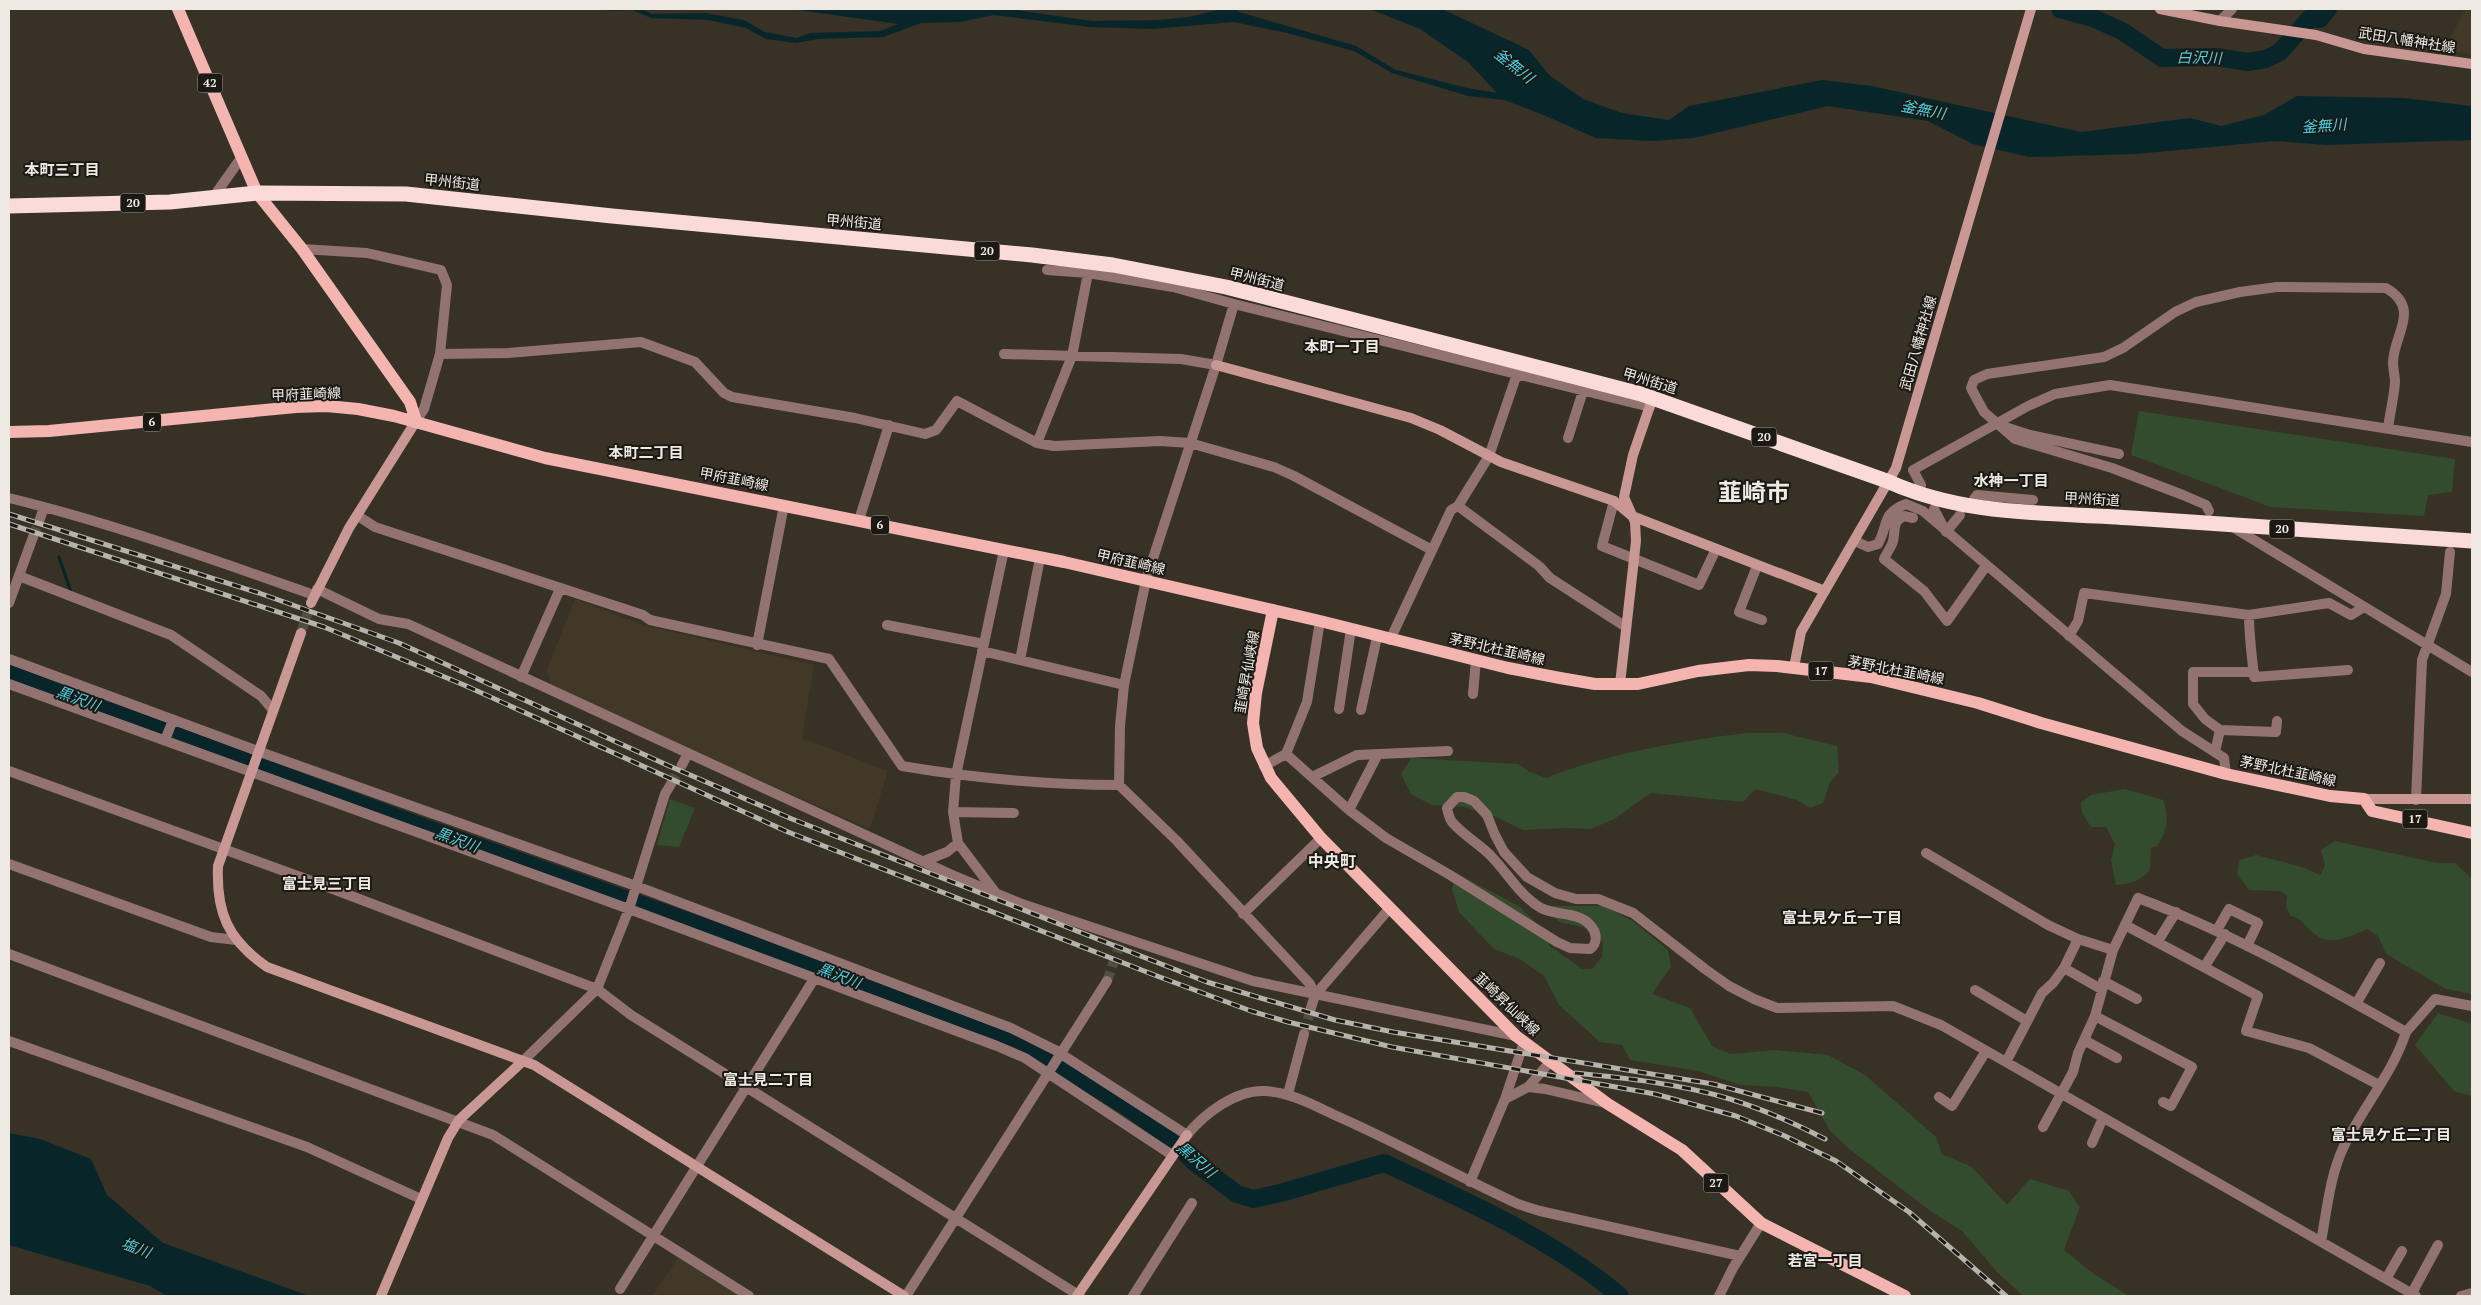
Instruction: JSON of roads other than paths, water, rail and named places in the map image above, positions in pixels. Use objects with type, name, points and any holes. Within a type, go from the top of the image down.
[{"type":"highway","name":"甲州街道","points":[[9,206],[212,199],[258,193],[406,194],[622,217],[1032,255],[1113,265],[1226,287],[1651,402],[1887,481],[1910,492],[1989,510],[2472,541]]},
{"type":"main road","name":"42","points":[[178,9],[241,158],[258,193]]},
{"type":"main road","points":[[258,193],[302,249],[410,402],[416,421]]},
{"type":"main road","name":"甲府韮崎線","points":[[9,432],[49,431],[326,406],[358,409],[416,421],[545,458],[1004,550],[1146,580],[1273,610]]},
{"type":"main road","name":"茅野北杜韮崎線","points":[[1273,610],[1377,637],[1582,683],[1650,683],[1698,671],[1748,665],[1794,668],[1871,678],[1930,690],[2050,726],[2226,774],[2330,796],[2364,799]]},
{"type":"main road","name":"韮崎昇仙峡線","points":[[1273,610],[1256,693],[1253,723],[1258,748],[1264,766],[1280,791],[1321,838],[1520,1039],[1608,1104],[1682,1150],[1761,1223],[1906,1296]]},
{"type":"main road","name":"17","points":[[2364,799],[2372,811],[2472,833]]},
{"type":"street","name":"武田八幡神社線","points":[[1794,668],[1801,632],[1896,468],[2031,9]]},
{"type":"street","name":"武田八幡神社線","points":[[2160,9],[2220,21],[2273,27],[2316,35],[2364,49],[2472,64]]},
{"type":"street","points":[[2220,21],[2232,9]]},
{"type":"street","points":[[212,199],[241,158]]},
{"type":"street","points":[[302,249],[367,253],[441,270],[448,285],[440,354],[424,410],[358,516],[314,596]]},
{"type":"street","points":[[1047,270],[1088,273],[1173,287],[1583,391],[1651,402],[1633,455],[1624,497],[1632,516],[1636,541],[1636,559],[1620,684]]},
{"type":"street","points":[[1037,443],[1072,356],[1088,273]]},
{"type":"street","points":[[2209,511],[2206,505],[2130,475],[2015,439],[1984,412],[1971,388],[1974,380],[1987,374],[2104,357],[2123,348],[2174,312],[2196,302],[2277,286],[2386,288],[2398,295],[2403,304],[2402,331],[2392,362],[2395,380],[2388,428]]},
{"type":"street","points":[[1119,785],[1120,726],[1124,684],[1146,580],[1234,304]]},
{"type":"street","points":[[440,354],[508,353],[641,342],[695,362],[724,393],[732,397],[890,425],[925,434],[936,430],[957,401],[1037,443],[1054,446],[1160,441],[1190,443],[1274,467],[1432,550]]},
{"type":"street","points":[[1004,354],[1181,359],[1216,365],[1411,418],[1440,430],[1489,456],[1569,487],[1614,501],[1632,516],[1825,591]]},
{"type":"street","points":[[1390,640],[1451,510],[1458,506],[1489,456],[1517,374]]},
{"type":"street","points":[[1921,484],[1914,470],[1997,424],[2055,394],[2110,385],[2472,442]]},
{"type":"street","points":[[1568,438],[1583,391]]},
{"type":"street","points":[[1997,424],[2030,435],[2119,454]]},
{"type":"street","points":[[859,520],[890,425]]},
{"type":"street","points":[[1974,499],[1977,495],[2033,500]]},
{"type":"street","points":[[9,498],[44,507],[228,565],[379,619],[408,624],[924,861],[996,893],[1121,941],[1253,981],[1520,1039],[1505,1099],[1470,1182]]},
{"type":"street","points":[[1614,501],[1602,546],[1699,585],[1716,548]]},
{"type":"street","points":[[1986,566],[1947,621],[1924,591],[1884,559],[1892,544],[1886,518],[1894,509],[1906,504],[1923,511],[2182,731],[2224,758],[2226,774]]},
{"type":"street","points":[[757,645],[784,505]]},
{"type":"street","points":[[1458,506],[1539,566],[1550,578],[1626,627]]},
{"type":"street","points":[[40,519],[44,507]]},
{"type":"street","points":[[1934,509],[1946,532]]},
{"type":"street","points":[[1946,532],[1960,515]]},
{"type":"street","points":[[358,516],[374,526],[642,615],[650,620],[757,645],[829,659],[902,766],[956,775],[1057,785],[1119,785],[1176,840],[1310,984],[1315,995]]},
{"type":"street","points":[[1854,541],[1868,547],[1878,544],[1889,526],[1897,519],[1904,516],[1913,518]]},
{"type":"street","points":[[2228,525],[2472,672]]},
{"type":"street","points":[[9,603],[33,537]]},
{"type":"street","points":[[996,893],[958,843],[953,812],[956,775],[1004,550]]},
{"type":"street","points":[[2416,800],[2422,660],[2446,594],[2450,552]]},
{"type":"street","points":[[1020,660],[1040,558]]},
{"type":"street","points":[[1757,566],[1739,612],[1762,620]]},
{"type":"street","points":[[9,570],[171,635],[261,696],[273,710]]},
{"type":"street","points":[[521,677],[560,589]]},
{"type":"street","points":[[2069,636],[2078,621],[2084,593],[2249,615],[2329,603],[2351,615],[2364,607]]},
{"type":"street","points":[[2249,615],[2249,644],[2254,678],[2348,670]]},
{"type":"street","points":[[1264,766],[1286,754],[1306,702],[1320,621]]},
{"type":"street","points":[[887,625],[983,648],[1020,660],[1124,684]]},
{"type":"street","points":[[1338,709],[1351,629]]},
{"type":"street","points":[[302,633],[218,866],[220,904],[228,927],[250,956],[267,967],[534,1065],[905,1296],[1107,981]]},
{"type":"street","points":[[1361,710],[1377,637]]},
{"type":"street","points":[[9,659],[258,752],[636,886],[1011,1028],[1061,1053],[1187,1135]]},
{"type":"street","points":[[1473,694],[1476,660]]},
{"type":"street","points":[[2254,672],[2193,672],[2193,704],[2205,719],[2220,730],[2276,732],[2277,722]]},
{"type":"street","points":[[9,684],[629,908],[814,979],[997,1046],[1025,1058],[1172,1156]]},
{"type":"street","points":[[165,740],[172,720]]},
{"type":"street","points":[[2216,752],[2220,730]]},
{"type":"street","points":[[1312,777],[1357,755],[1448,751]]},
{"type":"street","points":[[682,765],[688,753]]},
{"type":"street","points":[[1286,754],[1349,810],[1386,838],[1450,875],[1557,942],[1578,950],[1587,951],[1593,946],[1596,936],[1588,923],[1570,914],[1549,912],[1527,897],[1491,856],[1450,820],[1447,808],[1457,797],[1464,796],[1474,801],[1487,815],[1498,842],[1527,877],[1555,893],[1576,899],[1598,899],[1633,913],[1705,969],[1729,986],[1754,999],[1777,1008],[1893,1006],[1941,1025],[2414,1295],[2438,1245]]},
{"type":"street","points":[[1349,810],[1378,754]]},
{"type":"street","points":[[9,771],[224,849],[597,989],[630,1015],[1078,1296],[1187,1135],[1216,1107],[1239,1097],[1263,1090],[1288,1094],[1376,1134],[1518,1204],[1540,1211],[1740,1256]]},
{"type":"street","points":[[381,1296],[448,1138],[459,1120],[597,989],[629,908],[665,794],[671,784]]},
{"type":"street","points":[[2364,799],[2472,799]]},
{"type":"street","points":[[953,812],[1014,813]]},
{"type":"street","points":[[1244,914],[1321,838]]},
{"type":"street","points":[[924,861],[946,852],[958,843]]},
{"type":"street","points":[[1926,853],[2048,925],[2078,939],[2113,950]]},
{"type":"street","points":[[9,864],[211,937],[236,940]]},
{"type":"street","points":[[2043,1127],[2074,1072],[2084,1040],[2095,1016],[2113,950],[2138,898],[2221,932],[2406,1032]]},
{"type":"street","points":[[1311,1008],[1315,995],[1389,908]]},
{"type":"street","points":[[2205,966],[2221,932],[2229,909],[2258,923],[2247,946]]},
{"type":"street","points":[[2158,941],[2176,912]]},
{"type":"street","points":[[2125,925],[2205,966],[2258,996],[2246,1031],[2309,1048],[2379,1086]]},
{"type":"street","points":[[2006,1062],[2042,993],[2053,984],[2064,968],[2078,939]]},
{"type":"street","points":[[9,954],[459,1120],[493,1135],[749,1296]]},
{"type":"street","points":[[2356,1004],[2380,963]]},
{"type":"street","points":[[2064,968],[2137,998]]},
{"type":"street","points":[[620,1289],[814,979]]},
{"type":"street","points":[[1975,990],[2027,1020]]},
{"type":"street","points":[[2321,1242],[2334,1169],[2345,1144],[2398,1053],[2406,1032],[2435,999],[2472,1006]]},
{"type":"street","points":[[2095,1016],[2192,1067],[2171,1106],[2163,1102]]},
{"type":"street","points":[[1288,1094],[1304,1034]]},
{"type":"street","points":[[2084,1040],[2117,1058]]},
{"type":"street","points":[[9,1041],[306,1147],[420,1203]]},
{"type":"street","points":[[1939,1097],[1952,1106],[1986,1051]]},
{"type":"street","points":[[1505,1099],[1528,1087],[1550,1062]]},
{"type":"street","points":[[1528,1087],[1545,1089],[1608,1104]]},
{"type":"street","points":[[2092,1143],[2103,1118]]},
{"type":"street","points":[[1133,1296],[1192,1203]]},
{"type":"street","points":[[1719,1296],[1740,1256],[1761,1223]]},
{"type":"street","points":[[2386,1279],[2402,1251]]},
{"type":"street","points":[[2461,1296],[2472,1293]]},
{"type":"water","name":"釜無川","points":[[601,9],[643,9],[651,14],[705,13],[744,20],[765,32],[797,38],[810,33],[880,31],[898,24],[791,9],[1010,9],[1092,21],[1160,20],[1188,17],[1223,9],[1241,9],[1236,11],[1356,46],[1396,70],[1467,88],[1497,93],[1468,62],[1420,29],[1370,9],[1442,9],[1529,50],[1549,75],[1583,99],[1622,113],[1669,120],[1689,106],[1822,80],[1872,86],[2081,132],[2190,118],[2221,126],[2264,115],[2297,96],[2404,98],[2472,106],[2472,140],[2326,145],[2275,141],[2136,154],[2029,157],[1973,144],[1928,121],[1828,106],[1694,138],[1652,141],[1596,138],[1504,100],[1468,96],[1392,73],[1354,51],[1287,33],[1234,22],[1153,29],[1090,27],[994,15],[960,22],[921,23],[883,37],[818,39],[796,43],[766,39],[746,28],[708,20],[651,18],[632,10],[610,11]]},
{"type":"water","name":"塩川","points":[[9,1133],[40,1139],[91,1159],[107,1195],[163,1243],[309,1296],[167,1296],[150,1286],[9,1245]]},
{"type":"waterway","name":"白沢川","points":[[2060,9],[2093,18],[2122,31],[2162,58],[2216,57],[2248,62],[2266,59],[2280,52],[2310,18],[2320,19],[2328,9]]},
{"type":"waterway","points":[[59,557],[71,592]]},
{"type":"waterway","name":"黒沢川","points":[[9,674],[417,825],[827,971],[1035,1051],[1123,1104],[1168,1136],[1194,1162],[1237,1194],[1253,1199],[1384,1163],[1507,1222],[1566,1257],[1620,1296]]},
{"type":"tunnel","points":[[33,537],[40,519]]},
{"type":"tunnel","points":[[301,633],[311,603]]},
{"type":"tunnel","points":[[671,784],[682,765]]},
{"type":"tunnel","points":[[1107,981],[1120,944]]},
{"type":"tunnel","points":[[1304,1034],[1311,1008]]},
{"type":"railway","points":[[9,514],[259,593],[399,643],[667,765],[792,819],[1207,982],[1335,1020],[1393,1032],[1713,1084],[1822,1113]]},
{"type":"railway","points":[[9,524],[324,627],[464,685],[788,832],[1251,1011],[1288,1022],[1392,1047],[1655,1094],[1736,1116],[1785,1136],[1836,1161],[1909,1212],[2006,1296]]},
{"type":"railway","points":[[1575,1073],[1653,1082],[1711,1094],[1766,1112],[1825,1139]]},
{"type":"district","name":"本町三丁目","points":[[62,170]]},
{"type":"district","name":"本町一丁目","points":[[1342,347]]},
{"type":"district","name":"本町二丁目","points":[[646,453]]},
{"type":"district","name":"水神一丁目","points":[[2011,481]]},
{"type":"district","name":"韮崎市","points":[[1754,493]]},
{"type":"district","name":"中央町","points":[[1332,861]]},
{"type":"district","name":"富士見三丁目","points":[[327,884]]},
{"type":"district","name":"富士見ケ丘一丁目","points":[[1842,918]]},
{"type":"district","name":"富士見二丁目","points":[[768,1080]]},
{"type":"district","name":"富士見ケ丘二丁目","points":[[2391,1135]]},
{"type":"district","name":"若宮一丁目","points":[[1825,1261]]}]
